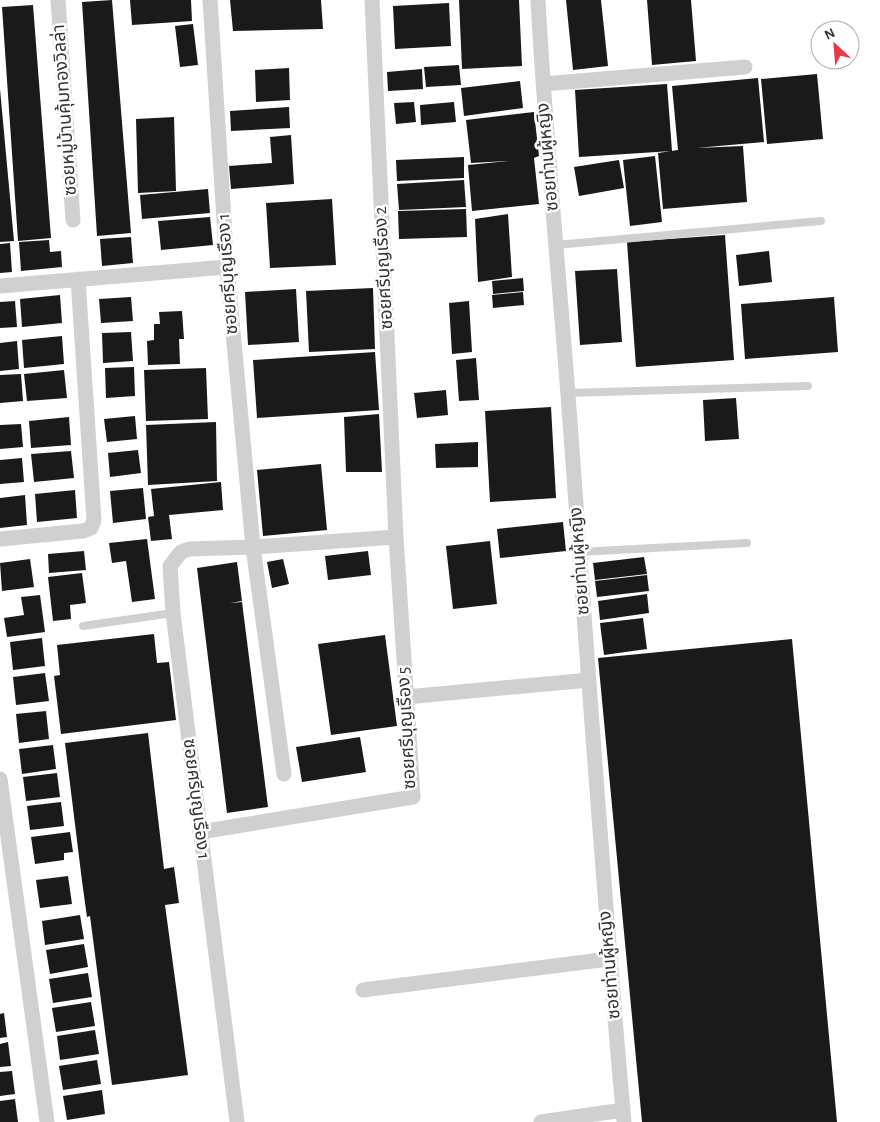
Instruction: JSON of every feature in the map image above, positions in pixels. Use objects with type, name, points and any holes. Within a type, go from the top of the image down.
[{"type":"street","name":"ซอยหมู่บ้านคุ้มทองวิลล่า","points":[[58,0],[73,220]]},
{"type":"street","name":"ซอยศรีบุญเรือง 1","points":[[210,0],[227,267],[253,547]]},
{"type":"street","name":"ซอยศรีบุญเรือง 2","points":[[372,0],[396,537]]},
{"type":"street","name":"ซอยท่านผู้หญิง","points":[[538,0],[609,959],[623,1116]]},
{"type":"street","points":[[543,84],[746,67]]},
{"type":"street","points":[[0,286],[227,267]]},
{"type":"street","points":[[0,540],[83,531],[91,528],[94,520],[78,280]]},
{"type":"street","name":"ซอยศรีบุญเรือง 1","points":[[237,1122],[173,613],[170,566],[173,559],[181,552],[189,549],[253,547],[396,537]]},
{"type":"street","name":"ซอยศรีบุญเรือง 5","points":[[200,832],[413,797],[396,537]]},
{"type":"street","points":[[253,547],[284,774]]},
{"type":"street","points":[[406,697],[589,680]]},
{"type":"street","points":[[0,779],[47,1122]]},
{"type":"street","points":[[362,990],[609,959]]},
{"type":"street","points":[[541,1122],[623,1116]]},
{"type":"lane","points":[[556,245],[821,221]]},
{"type":"lane","points":[[568,393],[808,386]]},
{"type":"lane","points":[[579,552],[747,543]]},
{"type":"lane","points":[[83,626],[173,613]]},
{"type":"building","points":[[112,0],[131,233],[97,236],[82,2]]},
{"type":"building","points":[[130,0],[191,0],[192,21],[132,25]]},
{"type":"building","points":[[230,0],[321,0],[323,29],[233,31]]},
{"type":"building","points":[[459,0],[519,0],[522,66],[462,69]]},
{"type":"building","points":[[566,0],[601,0],[608,66],[573,70]]},
{"type":"building","points":[[647,0],[691,0],[696,61],[652,65]]},
{"type":"building","points":[[449,3],[451,46],[395,49],[393,6]]},
{"type":"building","points":[[33,5],[51,238],[18,241],[2,7]]},
{"type":"building","points":[[193,24],[198,65],[180,67],[175,26]]},
{"type":"building","points":[[459,65],[461,85],[426,87],[424,67]]},
{"type":"building","points":[[289,68],[290,100],[256,102],[255,70]]},
{"type":"building","points":[[422,69],[423,89],[388,91],[387,72]]},
{"type":"building","points":[[817,74],[823,139],[767,144],[761,79]]},
{"type":"building","points":[[758,78],[764,142],[696,148],[743,146],[747,202],[663,209],[658,153],[678,150],[672,86]]},
{"type":"building","points":[[520,81],[523,108],[464,116],[461,88]]},
{"type":"building","points":[[667,84],[672,151],[579,157],[575,90]]},
{"type":"building","points":[[0,89],[14,241],[0,242]]},
{"type":"building","points":[[414,102],[416,122],[396,124],[394,103]]},
{"type":"building","points":[[454,102],[456,122],[421,125],[420,105]]},
{"type":"building","points":[[289,107],[290,128],[231,131],[230,111]]},
{"type":"building","points":[[534,112],[539,156],[534,158],[539,204],[472,211],[468,165],[508,161],[471,163],[466,120]]},
{"type":"building","points":[[174,117],[176,191],[138,193],[136,119]]},
{"type":"building","points":[[291,135],[294,184],[231,189],[229,166],[272,163],[270,137]]},
{"type":"building","points":[[655,156],[662,222],[630,226],[623,160]]},
{"type":"building","points":[[464,157],[464,178],[397,181],[396,160]]},
{"type":"building","points":[[619,160],[624,188],[579,196],[574,167]]},
{"type":"building","points":[[464,180],[466,207],[399,210],[397,184]]},
{"type":"building","points":[[208,189],[210,213],[142,219],[140,195]]},
{"type":"building","points":[[332,199],[336,265],[270,268],[266,203]]},
{"type":"building","points":[[466,209],[467,237],[399,239],[398,211]]},
{"type":"building","points":[[508,214],[512,277],[478,282],[475,219]]},
{"type":"building","points":[[210,217],[213,245],[161,250],[158,221]]},
{"type":"building","points":[[725,235],[734,360],[636,367],[627,242]]},
{"type":"building","points":[[131,237],[133,263],[102,266],[100,239]]},
{"type":"building","points":[[49,240],[50,252],[61,251],[62,267],[21,271],[19,242]]},
{"type":"building","points":[[10,243],[12,272],[0,273],[0,244]]},
{"type":"building","points":[[769,251],[772,282],[739,286],[736,255]]},
{"type":"building","points":[[617,269],[622,342],[580,345],[575,271]]},
{"type":"building","points":[[523,278],[524,291],[493,294],[492,281]]},
{"type":"building","points":[[373,288],[375,349],[309,352],[306,291]]},
{"type":"building","points":[[296,289],[299,342],[248,345],[245,292]]},
{"type":"building","points":[[523,292],[524,305],[493,308],[492,295]]},
{"type":"building","points":[[60,295],[62,323],[22,327],[20,299]]},
{"type":"building","points":[[131,297],[133,321],[101,323],[99,299]]},
{"type":"building","points":[[834,297],[838,352],[745,359],[741,304]]},
{"type":"building","points":[[15,301],[17,327],[0,328],[0,302]]},
{"type":"building","points":[[469,301],[472,352],[452,354],[449,303]]},
{"type":"building","points":[[182,311],[184,339],[179,339],[180,364],[148,365],[147,341],[154,340],[154,324],[160,324],[159,312]]},
{"type":"building","points":[[131,332],[133,361],[103,363],[102,333]]},
{"type":"building","points":[[62,336],[64,364],[24,368],[22,340]]},
{"type":"building","points":[[17,341],[19,369],[0,371],[0,343]]},
{"type":"building","points":[[375,352],[379,410],[257,418],[253,360]]},
{"type":"building","points":[[476,358],[479,400],[459,401],[456,360]]},
{"type":"building","points":[[134,367],[135,396],[106,398],[105,368]]},
{"type":"building","points":[[206,368],[208,419],[146,421],[144,370]]},
{"type":"building","points":[[64,370],[67,398],[27,401],[24,374]]},
{"type":"building","points":[[21,374],[23,401],[0,403],[0,375]]},
{"type":"building","points":[[446,390],[448,415],[417,418],[414,393]]},
{"type":"building","points":[[736,398],[739,439],[705,441],[703,400]]},
{"type":"building","points":[[551,407],[556,498],[490,502],[485,411]]},
{"type":"building","points":[[379,414],[382,472],[346,472],[344,417]]},
{"type":"building","points":[[135,416],[137,439],[107,442],[104,419]]},
{"type":"building","points":[[69,417],[71,445],[31,448],[29,421]]},
{"type":"building","points":[[216,422],[217,481],[148,485],[146,425]]},
{"type":"building","points":[[21,424],[23,447],[0,449],[0,425]]},
{"type":"building","points":[[478,442],[478,467],[436,468],[435,444]]},
{"type":"building","points":[[138,450],[141,473],[110,477],[108,453]]},
{"type":"building","points":[[71,451],[74,478],[34,482],[31,454]]},
{"type":"building","points":[[22,458],[24,482],[0,484],[0,460]]},
{"type":"building","points":[[321,464],[327,530],[263,536],[257,470]]},
{"type":"building","points":[[221,482],[223,510],[169,515],[172,539],[151,541],[148,517],[154,516],[151,489]]},
{"type":"building","points":[[143,488],[146,519],[113,523],[110,491]]},
{"type":"building","points":[[75,490],[77,518],[37,522],[35,494]]},
{"type":"building","points":[[25,495],[27,525],[0,528],[0,498]]},
{"type":"building","points":[[563,522],[566,551],[500,558],[497,529]]},
{"type":"building","points":[[147,539],[155,599],[132,602],[126,561],[112,563],[109,543]]},
{"type":"building","points":[[490,541],[497,604],[453,609],[446,546]]},
{"type":"building","points":[[84,551],[86,570],[49,573],[48,554]]},
{"type":"building","points":[[368,551],[371,575],[328,580],[325,556]]},
{"type":"building","points":[[644,557],[647,574],[595,580],[593,563]]},
{"type":"building","points":[[30,559],[34,587],[2,591],[0,563]]},
{"type":"building","points":[[283,559],[289,584],[272,588],[267,562]]},
{"type":"building","points":[[237,562],[242,601],[230,603],[242,602],[268,807],[227,813],[197,568]]},
{"type":"building","points":[[82,573],[86,603],[70,605],[71,619],[53,621],[48,577]]},
{"type":"building","points":[[647,575],[649,591],[597,597],[595,581]]},
{"type":"building","points":[[647,594],[649,613],[600,620],[598,601]]},
{"type":"building","points":[[40,595],[45,632],[7,637],[4,618],[24,615],[21,597]]},
{"type":"building","points":[[643,618],[647,649],[604,655],[600,623]]},
{"type":"building","points":[[154,634],[157,663],[169,662],[176,720],[61,734],[54,676],[60,675],[57,645]]},
{"type":"building","points":[[385,635],[397,726],[331,735],[318,644]]},
{"type":"building","points":[[42,638],[45,666],[13,670],[10,642]]},
{"type":"building","points":[[792,639],[837,1122],[642,1122],[598,658]]},
{"type":"building","points":[[45,673],[49,701],[16,705],[13,677]]},
{"type":"building","points":[[46,711],[49,739],[19,743],[16,714]]},
{"type":"building","points":[[148,733],[164,869],[174,867],[179,903],[165,905],[188,1075],[112,1085],[90,916],[87,917],[82,881],[65,743]]},
{"type":"building","points":[[360,737],[366,772],[302,782],[296,747]]},
{"type":"building","points":[[53,745],[56,769],[22,774],[19,749]]},
{"type":"building","points":[[57,773],[60,797],[26,801],[23,777]]},
{"type":"building","points":[[61,802],[64,826],[30,830],[27,806]]},
{"type":"building","points":[[70,832],[73,852],[64,853],[64,860],[35,864],[31,837]]},
{"type":"building","points":[[68,876],[72,904],[40,908],[36,880]]},
{"type":"building","points":[[80,915],[84,939],[45,945],[42,921]]},
{"type":"building","points":[[84,944],[88,967],[50,974],[46,950]]},
{"type":"building","points":[[88,973],[92,997],[53,1003],[49,979]]},
{"type":"building","points":[[91,1002],[95,1026],[56,1032],[52,1008]]},
{"type":"building","points":[[4,1013],[7,1037],[0,1038],[0,1014]]},
{"type":"building","points":[[95,1030],[99,1054],[60,1060],[57,1036]]},
{"type":"building","points":[[8,1042],[11,1066],[0,1067],[0,1044]]},
{"type":"building","points":[[97,1060],[101,1084],[63,1090],[59,1066]]},
{"type":"building","points":[[12,1071],[15,1094],[0,1096],[0,1072]]},
{"type":"building","points":[[102,1090],[105,1114],[67,1120],[63,1096]]},
{"type":"building","points":[[15,1099],[18,1122],[0,1122],[0,1101]]}]
